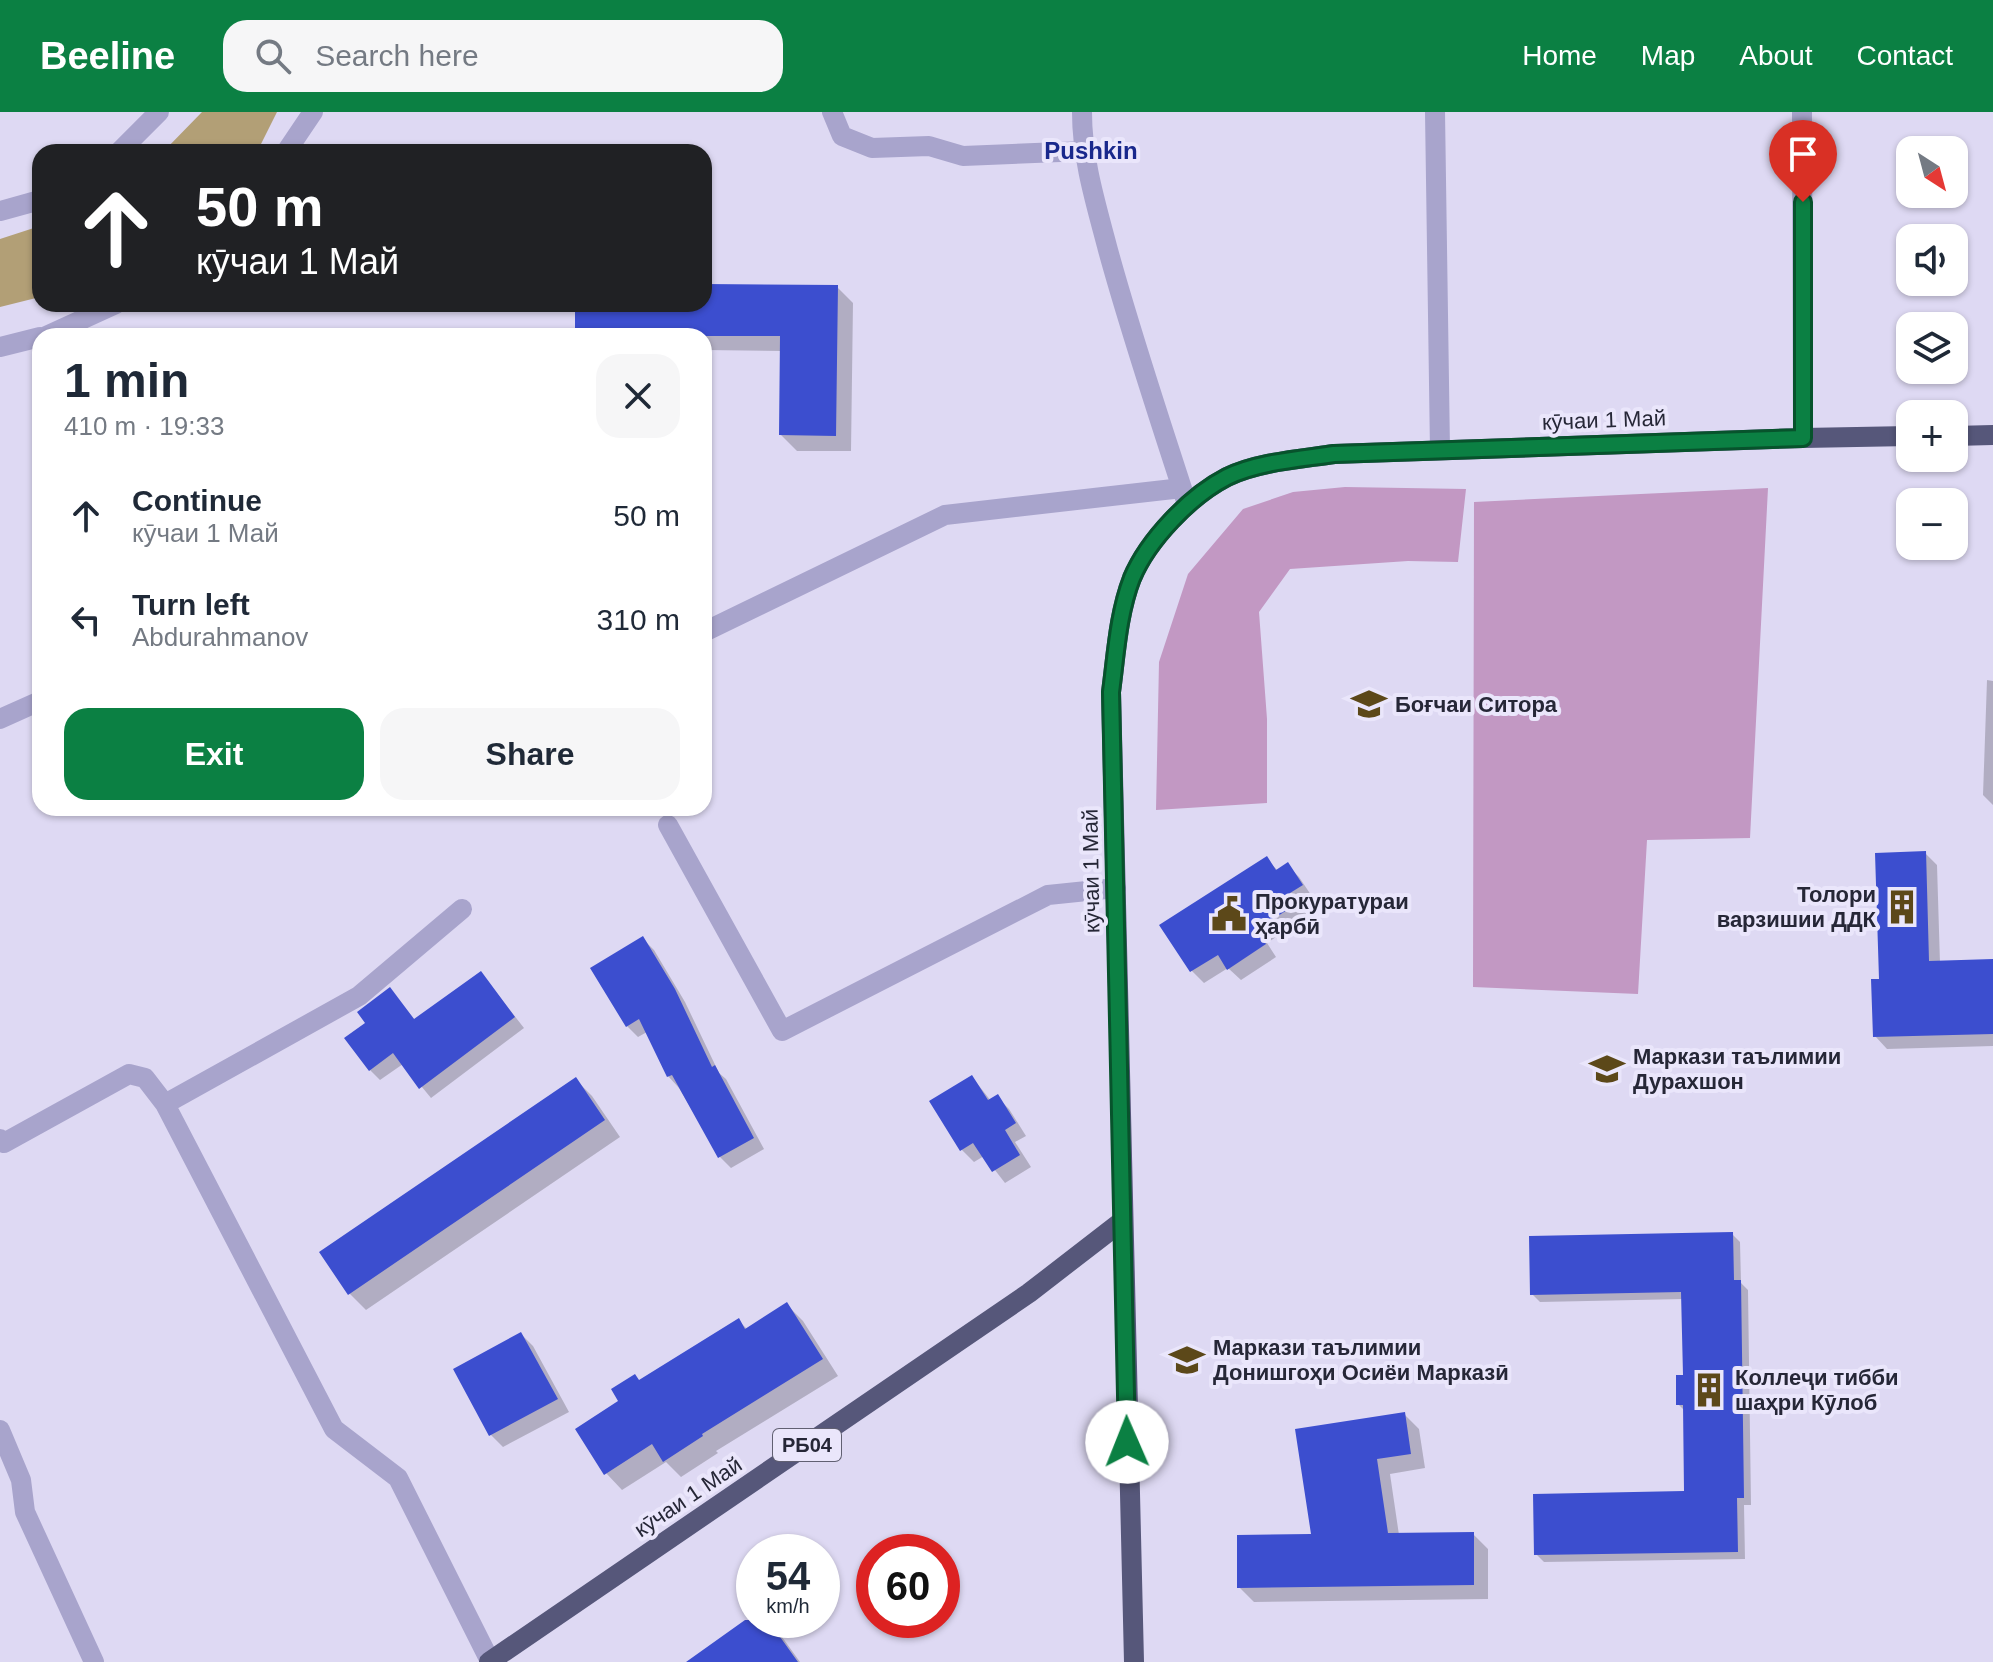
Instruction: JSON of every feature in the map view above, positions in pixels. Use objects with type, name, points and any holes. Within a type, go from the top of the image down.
[{"type":"main road","points":[[1968,436],[1993,435]]},
{"type":"main road","name":"кӯчаи 1 Май","points":[[489,1662],[1029,1293],[1121,1222],[1111,692],[1120,626],[1133,577],[1185,496],[1228,477],[1281,461],[1334,454],[1896,436]]},
{"type":"main road","points":[[1121,1222],[1134,1662]]},
{"type":"street","points":[[291,144],[313,112]]},
{"type":"street","points":[[832,112],[842,136],[872,148],[929,146],[963,156],[1085,151]]},
{"type":"street","points":[[712,628],[945,515],[1185,496],[1118,285],[1089,180],[1082,112]]},
{"type":"street","points":[[1435,112],[1440,450]]},
{"type":"street","points":[[1802,112],[1803,438]]},
{"type":"street","points":[[126,144],[153,114]]},
{"type":"street","points":[[0,211],[32,202]]},
{"type":"street","points":[[64,328],[98,312]]},
{"type":"street","points":[[0,347],[32,339]]},
{"type":"street","points":[[0,719],[32,705]]},
{"type":"street","points":[[668,825],[782,1031],[1048,895],[1116,888]]},
{"type":"street","points":[[165,1104],[359,996],[462,909]]},
{"type":"street","points":[[0,1139],[4,1143],[129,1074],[145,1078],[165,1104],[334,1429],[398,1478],[489,1662]]},
{"type":"street","points":[[0,1430],[21,1480],[25,1512],[94,1662]]},
{"type":"shaded area","points":[[202,112],[277,112],[261,144],[171,144]]},
{"type":"shaded area","points":[[32,229],[32,299],[0,307],[0,239]]},
{"type":"shaded area","points":[[1345,487],[1466,489],[1458,562],[1408,561],[1290,569],[1259,612],[1267,719],[1267,803],[1156,810],[1159,662],[1188,574],[1243,509],[1293,492]]},
{"type":"shaded area","points":[[1768,488],[1750,838],[1647,840],[1638,994],[1473,987],[1474,502]]},
{"type":"building","points":[[712,284],[838,285],[836,436],[779,435],[780,336],[712,336],[712,328],[575,328],[575,312],[712,312]]},
{"type":"building","points":[[1926,851],[1929,961],[1993,959],[1993,1034],[1873,1037],[1871,979],[1879,979],[1875,853]]},
{"type":"building","name":"Прокуратураи ҳарбӣ","points":[[1267,856],[1276,870],[1288,862],[1303,885],[1290,893],[1298,903],[1256,930],[1266,944],[1227,970],[1218,955],[1190,972],[1159,925]]},
{"type":"building","points":[[643,936],[675,989],[712,1067],[715,1065],[754,1138],[718,1158],[672,1075],[667,1077],[639,1019],[626,1027],[590,968]]},
{"type":"building","points":[[481,971],[515,1017],[419,1089],[393,1053],[369,1071],[344,1038],[365,1023],[357,1012],[390,987],[414,1019]]},
{"type":"building","points":[[972,1075],[988,1100],[998,1094],[1016,1123],[1005,1130],[1020,1155],[992,1172],[973,1143],[960,1151],[929,1101]]},
{"type":"building","points":[[576,1077],[605,1120],[348,1295],[319,1252]]},
{"type":"building","name":"Коллеҷи тибби шаҳри Кӯлоб","points":[[1733,1232],[1734,1280],[1741,1280],[1744,1498],[1737,1498],[1738,1552],[1534,1555],[1533,1494],[1684,1491],[1683,1405],[1676,1405],[1676,1375],[1683,1375],[1681,1292],[1530,1295],[1529,1236]]},
{"type":"building","points":[[787,1302],[823,1359],[702,1434],[663,1462],[652,1444],[604,1475],[575,1429],[618,1401],[611,1389],[635,1374],[639,1380],[739,1318],[745,1329]]},
{"type":"building","points":[[521,1332],[558,1399],[489,1436],[453,1369]]},
{"type":"building","points":[[1405,1412],[1411,1454],[1377,1459],[1388,1533],[1474,1532],[1474,1585],[1237,1588],[1237,1535],[1311,1534],[1295,1429]]},
{"type":"building","points":[[736,1626],[736,1638],[781,1638],[798,1662],[686,1662]]},
{"type":"place","name":"Боғчаи Ситора","points":[[1369,704]]},
{"type":"place","name":"Толори варзишии ДДК","points":[[1902,907]]},
{"type":"place","name":"Прокуратураи ҳарбӣ","points":[[1229,914]]},
{"type":"place","name":"Маркази таълимии Дурахшон","points":[[1607,1069]]},
{"type":"place","name":"Маркази таълимии Донишгоҳи Осиёи Марказӣ","points":[[1187,1360]]},
{"type":"place","name":"Коллеҷи тибби шаҳри Кӯлоб","points":[[1709,1390]]},
{"type":"district","name":"Pushkin","points":[[1091,150]]},
{"type":"route","points":[[1127,1442],[1111,692],[1120,626],[1133,577],[1159,535],[1187,504],[1228,477],[1281,461],[1334,454],[1803,438],[1803,202]]}]
